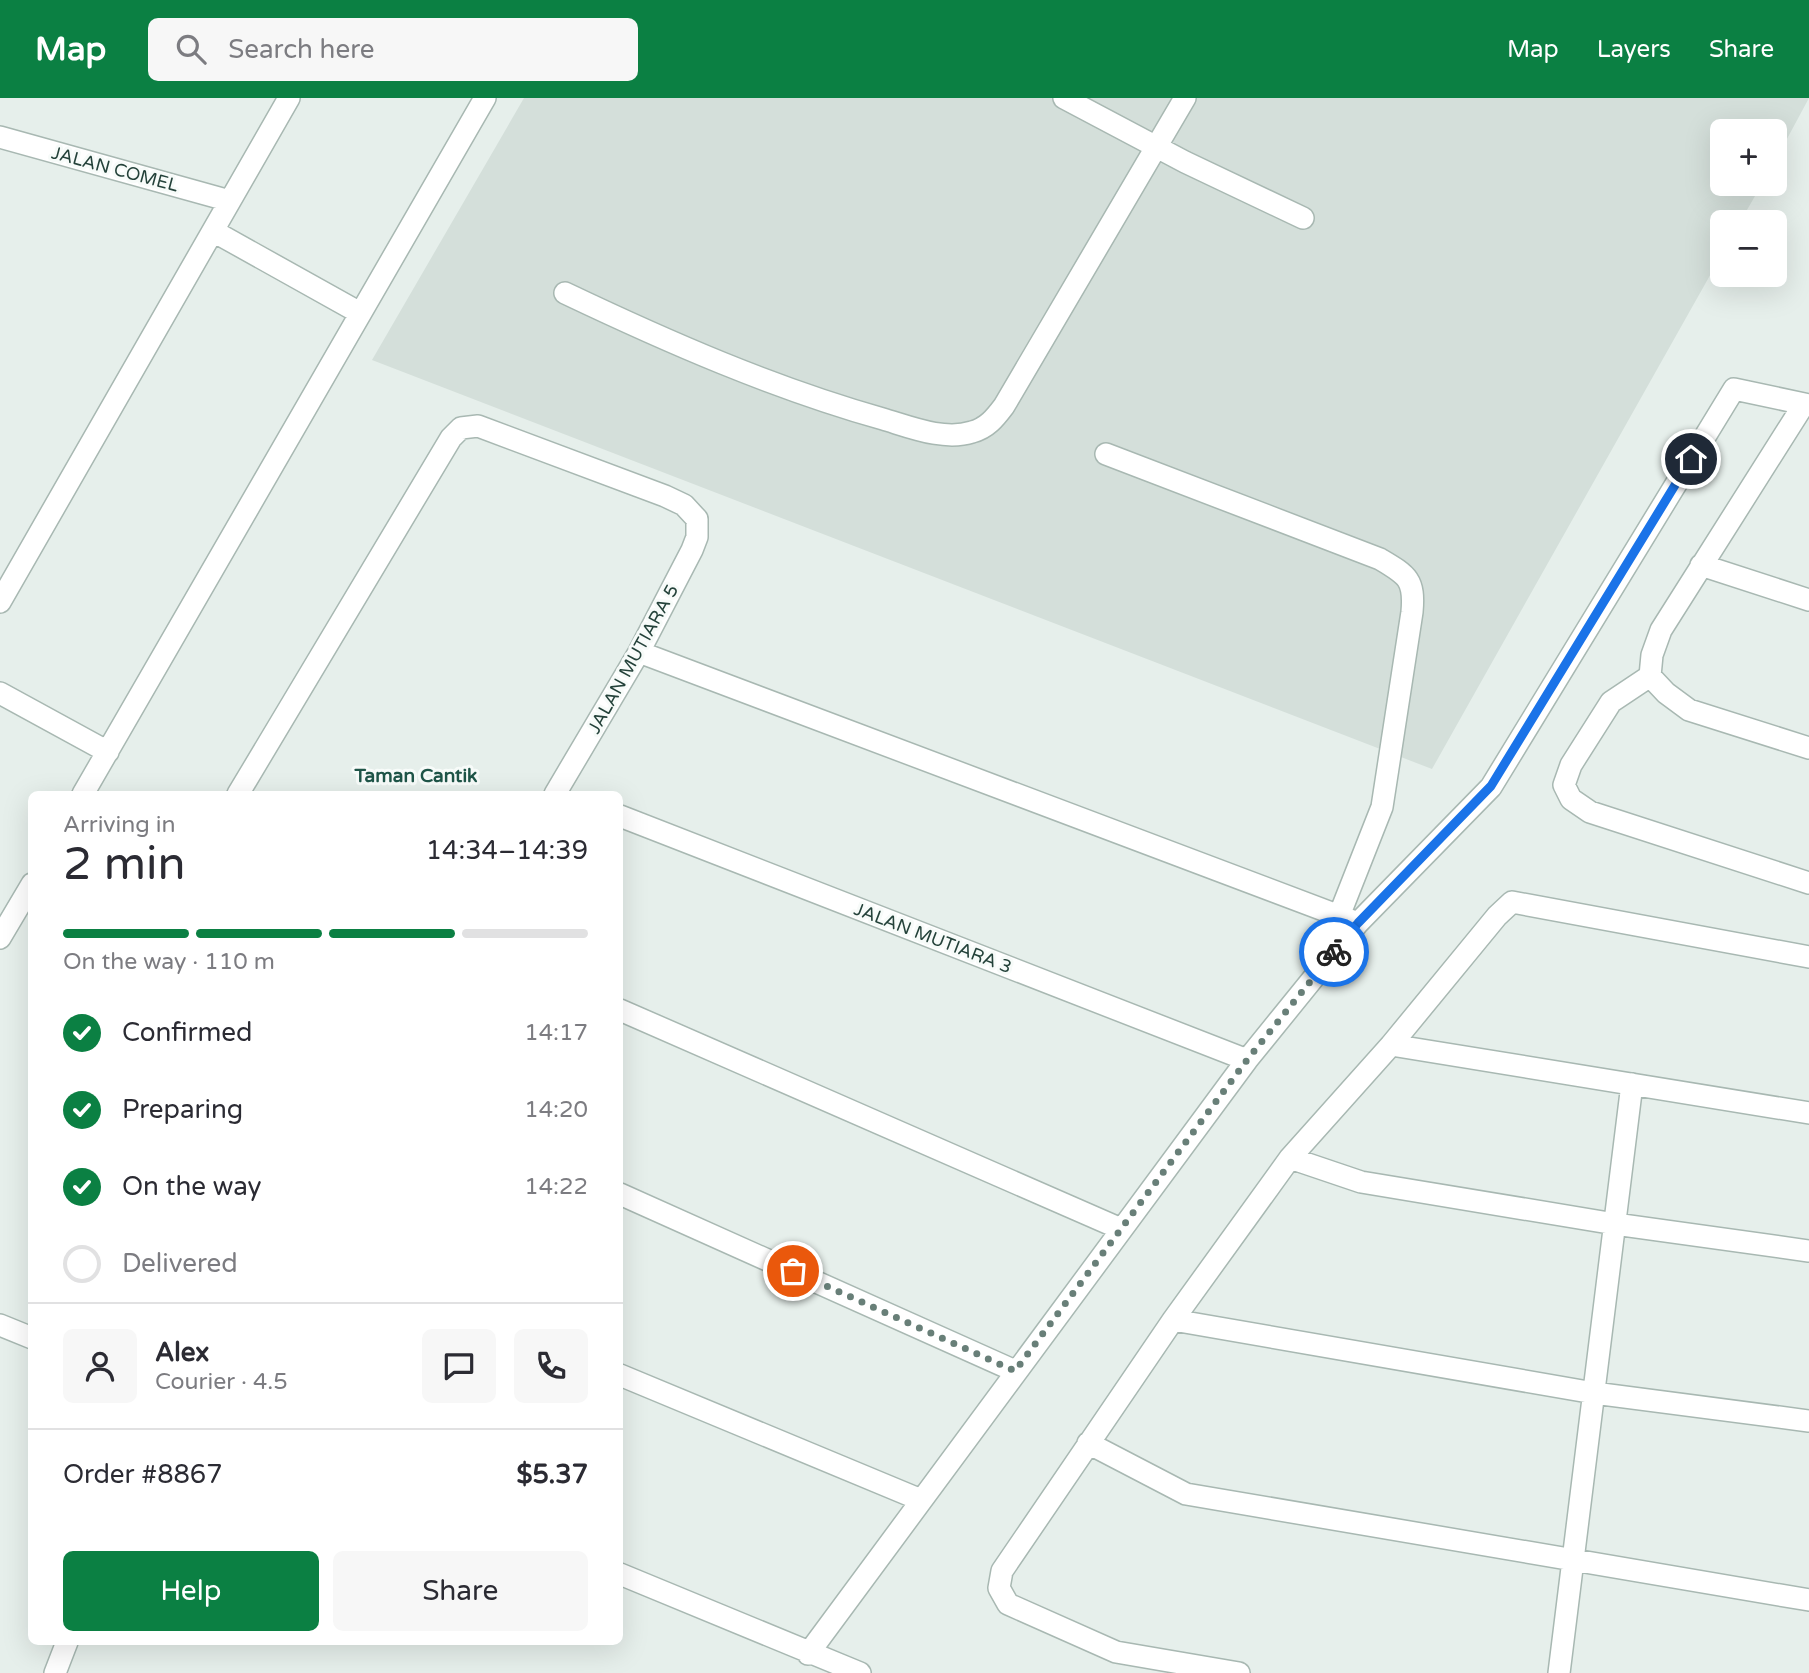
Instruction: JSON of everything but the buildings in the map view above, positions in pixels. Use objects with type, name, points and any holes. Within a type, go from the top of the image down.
[{"type":"street","points":[[0,602],[289,98]]},
{"type":"street","points":[[85,791],[485,98]]},
{"type":"street","points":[[1064,98],[1303,218]]},
{"type":"street","points":[[565,293],[671,343],[828,404],[922,431],[954,435],[972,432],[992,422],[1004,406],[1185,98]]},
{"type":"street","name":"JALAN COMEL","points":[[0,137],[230,201]]},
{"type":"street","points":[[213,230],[360,313]]},
{"type":"street","points":[[808,1654],[1348,919],[1491,786],[1734,389],[1806,404],[1661,629],[1652,655],[1650,676],[1666,693],[1689,710],[1809,748]]},
{"type":"street","name":"JALAN MUTIARA 5","points":[[240,791],[451,438],[461,428],[478,426],[665,496],[684,505],[697,519],[697,537],[692,551],[639,652],[560,791]]},
{"type":"street","points":[[1106,454],[1380,559],[1409,579],[1412,588],[1412,612],[1382,807],[1348,919]]},
{"type":"street","points":[[1701,565],[1809,600]]},
{"type":"street","points":[[639,652],[1348,919]]},
{"type":"street","points":[[1650,676],[1611,702],[1571,765],[1564,785],[1571,799],[1590,812],[1809,883]]},
{"type":"street","points":[[0,693],[108,752]]},
{"type":"street","name":"JALAN MUTIARA 3","points":[[623,817],[1247,1060]]},
{"type":"street","points":[[0,938],[28,891]]},
{"type":"street","points":[[1239,1673],[1116,1652],[1009,1604],[999,1588],[1002,1572],[1088,1443],[1290,1158],[1391,1045],[1497,916],[1512,902],[1809,957]]},
{"type":"street","points":[[623,1011],[1121,1229]]},
{"type":"street","points":[[1391,1045],[1809,1113]]},
{"type":"street","points":[[1559,1673],[1632,1084]]},
{"type":"street","points":[[1290,1158],[1361,1182],[1615,1224],[1809,1251]]},
{"type":"street","points":[[623,1195],[1015,1371]]},
{"type":"street","points":[[1173,1320],[1594,1393],[1809,1421]]},
{"type":"street","points":[[0,1325],[28,1336]]},
{"type":"street","points":[[623,1376],[921,1500]]},
{"type":"street","points":[[1088,1443],[1186,1494],[1809,1600]]},
{"type":"street","points":[[623,1575],[808,1654],[860,1673]]},
{"type":"street","points":[[55,1673],[65,1645]]},
{"type":"shaded area","points":[[524,98],[1809,98],[1787,139],[1787,119],[1710,119],[1710,196],[1755,196],[1747,210],[1710,210],[1710,275],[1432,769],[372,360]]},
{"type":"way so far","points":[[793,1271],[1015,1371],[1247,1060],[1334,952]]},
{"type":"district","name":"Taman Cantik","points":[[416,775]]},
{"type":"route","points":[[1334,952],[1358,923],[1491,786],[1691,459]]}]
